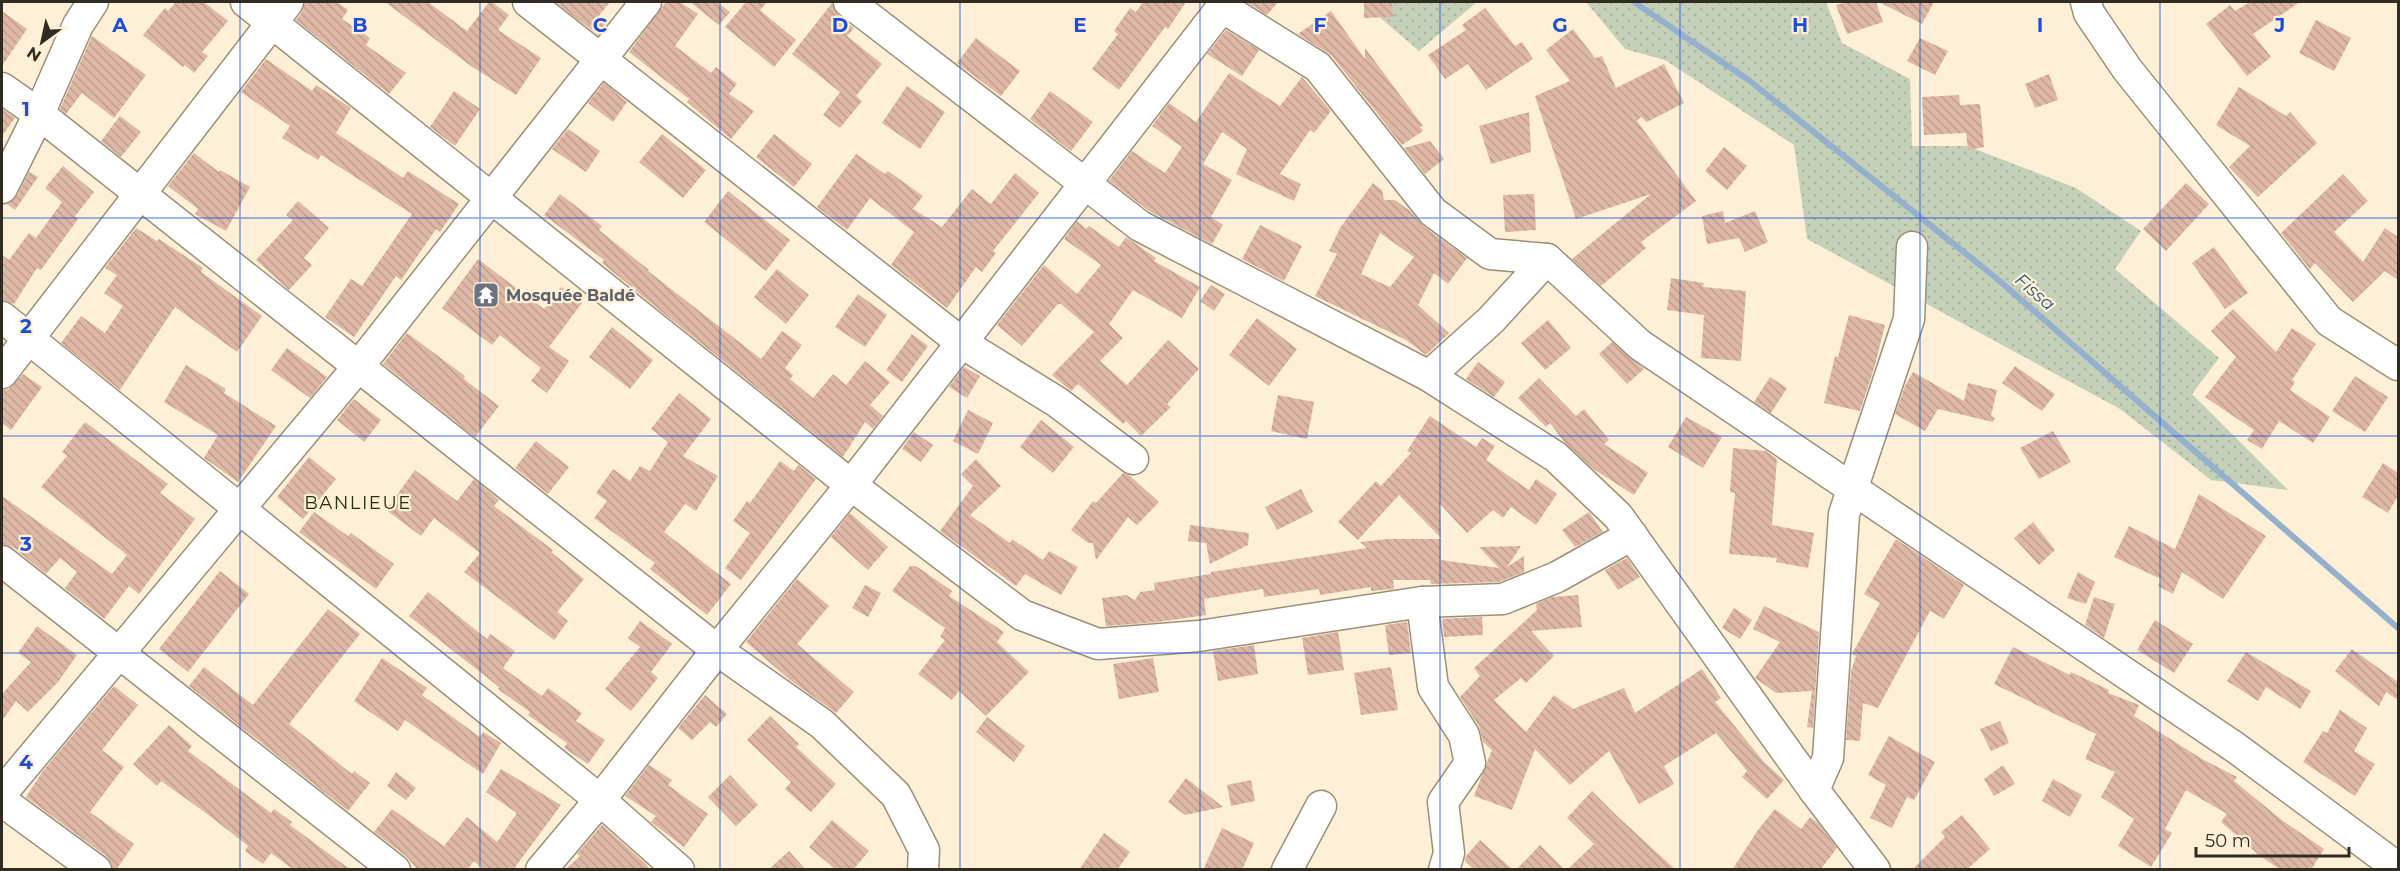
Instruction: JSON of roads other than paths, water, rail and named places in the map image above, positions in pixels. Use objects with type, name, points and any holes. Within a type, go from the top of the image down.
[{"type":"street","points":[[2,188],[39,114],[78,25],[93,2]]},
{"type":"street","points":[[246,2],[280,12],[492,199],[851,485],[1022,615],[1098,644],[1199,636],[1422,602],[1503,599],[1557,577],[1632,535]]},
{"type":"street","points":[[528,2],[962,343],[1057,402],[1133,459]]},
{"type":"street","points":[[2,793],[358,367],[646,2]]},
{"type":"street","points":[[849,2],[1140,225],[1429,376],[1556,457],[1618,516],[1814,790],[1875,870]]},
{"type":"street","points":[[2086,2],[2089,14],[2127,69],[2329,321],[2398,365]]},
{"type":"street","points":[[541,870],[600,800],[717,650],[851,485],[1224,4],[1318,67],[1433,212],[1490,254],[1547,259],[1640,345],[2236,748],[2398,868]]},
{"type":"street","points":[[2,373],[280,12]]},
{"type":"street","points":[[2,88],[39,114],[717,650],[822,724],[896,795],[924,850],[923,870]]},
{"type":"street","points":[[1814,790],[1828,758],[1844,514],[1909,319],[1912,247]]},
{"type":"street","points":[[1429,376],[1491,320],[1547,259]]},
{"type":"street","points":[[2,317],[600,800],[679,870]]},
{"type":"street","points":[[2,561],[395,870]]},
{"type":"street","points":[[1422,602],[1433,687],[1464,735],[1470,763],[1443,802],[1449,853],[1444,870]]},
{"type":"street","points":[[2,801],[96,870]]},
{"type":"street","points":[[1287,870],[1321,806]]},
{"type":"waterway","name":"Fissa","points":[[1634,2],[1750,81],[1995,277],[2398,628]]},
{"type":"place","name":"Mosquée Baldé","points":[[486,295]]},
{"type":"district","name":"BANLIEUE","points":[[358,503]]}]
